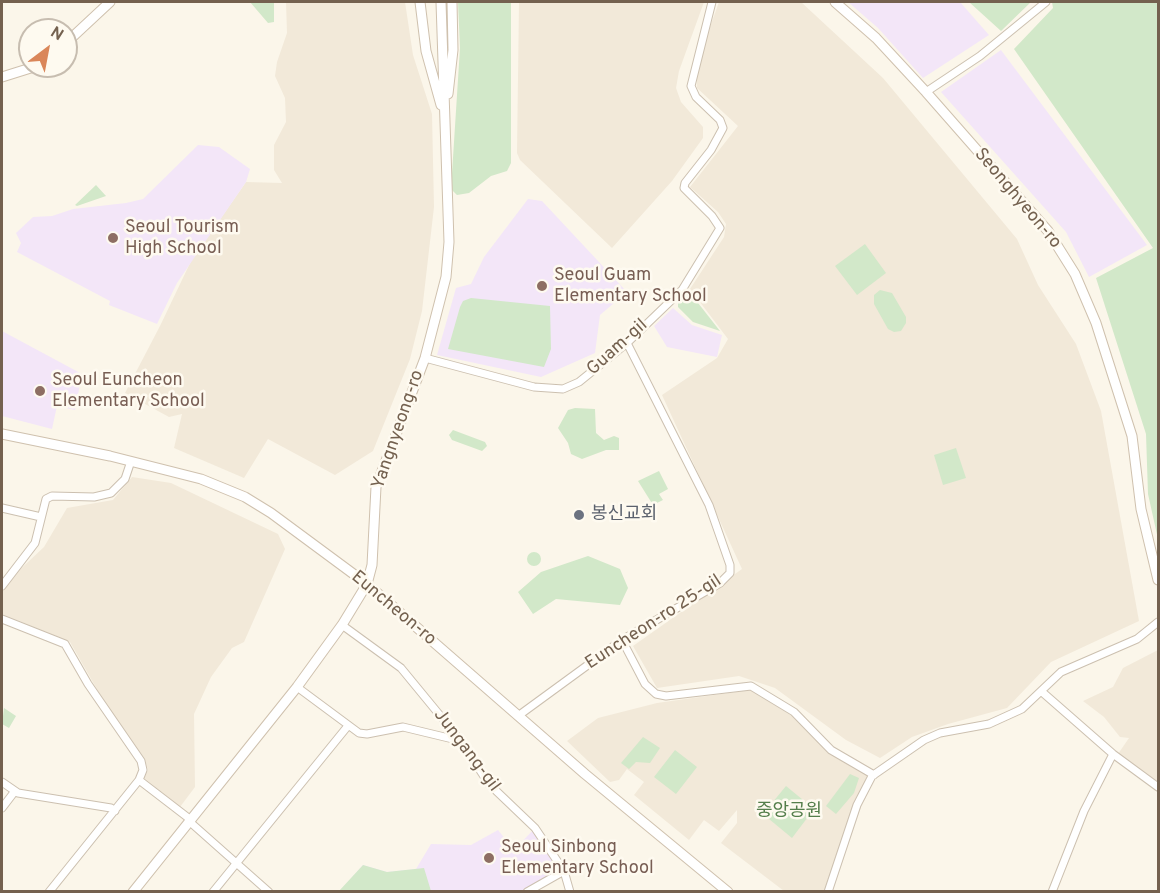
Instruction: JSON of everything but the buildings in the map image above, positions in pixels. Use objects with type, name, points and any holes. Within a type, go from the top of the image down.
[{"type":"main road","points":[[78,33],[110,2]]},
{"type":"main road","points":[[420,2],[426,51],[446,123]]},
{"type":"main road","name":"Yangnyeong-ro","points":[[133,891],[297,687],[342,625],[367,584],[372,565],[376,487],[424,358],[444,289],[449,257],[446,123],[440,35],[435,2]]},
{"type":"main road","name":"Yangnyeong-ro","points":[[440,35],[441,2]]},
{"type":"main road","points":[[446,123],[453,50],[452,2]]},
{"type":"main road","name":"Seonghyeon-ro","points":[[835,2],[876,38],[926,92],[1048,231],[1075,274],[1096,323],[1132,436],[1142,509],[1158,580]]},
{"type":"main road","points":[[2,77],[18,72]]},
{"type":"main road","name":"Euncheon-ro","points":[[2,434],[130,460],[201,479],[244,497],[272,513],[367,584],[518,716],[728,891]]},
{"type":"street","name":"Guam-gil","points":[[424,358],[534,387],[559,390],[579,382],[627,343],[682,290],[720,228],[712,216],[684,188],[685,183],[711,150],[723,128],[720,120],[696,97],[691,86],[712,2]]},
{"type":"street","points":[[926,92],[980,56],[1046,2]]},
{"type":"street","name":"Euncheon-ro 25-gil","points":[[518,716],[622,640],[723,581],[730,573],[730,565],[709,505],[627,343]]},
{"type":"street","points":[[2,586],[35,543],[44,504],[51,496],[94,497],[114,491],[125,479],[130,460]]},
{"type":"street","points":[[2,508],[41,517]]},
{"type":"street","points":[[2,619],[65,644],[88,684],[141,761],[143,770],[139,780],[115,811],[49,891]]},
{"type":"street","points":[[828,891],[857,805],[874,775],[924,740],[940,733],[989,724],[1022,708],[1061,672],[1137,639],[1158,622]]},
{"type":"street","name":"Jungang-gil","points":[[342,625],[401,668],[461,741],[489,784],[535,828],[564,871],[570,891]]},
{"type":"street","points":[[622,640],[645,684],[656,694],[666,696],[751,686],[794,712],[831,750],[874,775]]},
{"type":"street","points":[[297,687],[347,727],[367,734],[403,727],[461,741]]},
{"type":"street","points":[[1041,691],[1113,754],[1158,787]]},
{"type":"street","points":[[213,891],[347,727]]},
{"type":"street","points":[[1052,891],[1084,812],[1113,754]]},
{"type":"street","points":[[139,780],[190,821],[269,891]]},
{"type":"street","points":[[2,782],[15,791],[115,811]]},
{"type":"street","points":[[2,808],[15,791]]},
{"type":"street","points":[[527,891],[564,871]]},
{"type":"shaded area","points":[[286,2],[405,2],[413,55],[432,114],[434,207],[422,311],[410,359],[373,451],[335,475],[268,439],[244,478],[174,448],[182,414],[169,417],[125,393],[192,259],[246,182],[282,183],[274,170],[274,145],[286,122],[285,98],[275,76],[277,62],[287,33]]},
{"type":"shaded area","points":[[519,2],[704,2],[679,71],[676,88],[681,102],[703,127],[703,138],[672,181],[612,248],[520,160],[517,153]]},
{"type":"shaded area","points":[[719,2],[801,2],[883,78],[1017,239],[1038,285],[1076,344],[1101,411],[1139,621],[1051,662],[1007,708],[948,724],[912,737],[880,758],[846,740],[775,688],[739,676],[657,688],[633,646],[742,569],[662,395],[717,358],[728,339],[690,289],[724,237],[726,224],[718,212],[690,187],[738,126],[697,88],[696,66]]},
{"type":"shaded area","points":[[848,2],[960,2],[989,35],[923,78],[878,28]]},
{"type":"shaded area","points":[[1001,50],[1147,245],[1089,277],[1066,232],[941,92]]},
{"type":"shaded area","name":"Seoul Tourism High School","points":[[198,145],[219,147],[250,169],[246,182],[177,283],[157,324],[109,305],[110,301],[17,252],[21,243],[16,233],[33,217],[52,216],[73,209],[143,199]]},
{"type":"shaded area","name":"Seoul Guam Elementary School","points":[[528,199],[542,201],[627,292],[600,315],[595,353],[541,377],[437,355],[456,288],[471,284],[484,257]]},
{"type":"shaded area","points":[[673,308],[692,325],[722,335],[717,357],[667,347],[654,326]]},
{"type":"shaded area","name":"Seoul Euncheon Elementary School","points":[[2,331],[82,374],[75,410],[57,406],[52,429],[2,416]]},
{"type":"shaded area","points":[[132,477],[171,483],[278,534],[285,549],[244,642],[232,648],[211,677],[194,714],[195,787],[180,807],[144,778],[148,770],[145,760],[118,726],[70,642],[2,614],[2,592],[12,577],[44,547],[67,508],[113,500]]},
{"type":"shaded area","points":[[1158,650],[1158,785],[1118,754],[1129,738],[1120,737],[1104,717],[1083,701],[1113,687],[1123,668]]},
{"type":"shaded area","points":[[750,690],[792,716],[830,753],[869,775],[854,803],[824,891],[784,891],[721,843],[737,823],[737,810],[719,831],[704,820],[689,840],[634,795],[644,782],[627,769],[619,780],[610,782],[567,741],[598,718],[657,703]]},
{"type":"shaded area","name":"Seoul Sinbong Elementary School","points":[[535,828],[564,871],[527,891],[339,892],[363,865],[387,872],[416,869],[431,844],[471,845],[498,830],[514,850]]},
{"type":"green space","points":[[250,2],[274,2],[274,22],[268,23]]},
{"type":"green space","points":[[458,2],[511,2],[511,163],[507,171],[491,176],[469,193],[457,195],[451,189],[460,48]]},
{"type":"green space","points":[[969,2],[1031,2],[1001,31]]},
{"type":"green space","points":[[1052,2],[1158,2],[1158,539],[1148,494],[1146,434],[1096,278],[1153,248],[1014,49],[1053,8]]},
{"type":"green space","points":[[96,185],[106,196],[75,205]]},
{"type":"green space","points":[[865,244],[886,273],[857,295],[835,266]]},
{"type":"green space","points":[[880,290],[892,293],[906,317],[906,323],[901,331],[894,332],[888,329],[874,304],[874,295]]},
{"type":"green space","points":[[688,293],[720,331],[693,322],[678,307],[678,303]]},
{"type":"green space","points":[[471,298],[550,306],[551,349],[544,367],[448,349],[460,307],[463,301]]},
{"type":"green space","points":[[595,409],[596,433],[604,440],[614,436],[619,438],[619,450],[606,450],[582,459],[571,454],[568,443],[558,428],[568,410]]},
{"type":"green space","points":[[453,430],[485,442],[487,446],[482,451],[452,440],[449,435]]},
{"type":"green space","points":[[956,448],[966,478],[943,485],[934,455]]},
{"type":"green space","points":[[659,471],[668,489],[659,494],[663,500],[653,505],[638,481]]},
{"type":"green space","points":[[531,552],[537,552],[541,559],[537,566],[531,566],[527,562],[527,556]]},
{"type":"green space","points":[[588,556],[620,569],[628,588],[620,605],[556,599],[533,614],[518,592],[541,572]]},
{"type":"green space","points":[[4,708],[16,716],[9,728],[2,724]]},
{"type":"green space","points":[[643,737],[660,748],[650,763],[636,762],[629,769],[621,763]]},
{"type":"green space","points":[[675,750],[697,767],[676,794],[654,777]]},
{"type":"green space","points":[[850,774],[859,778],[854,793],[836,814],[826,806]]},
{"type":"green space","name":"중앙공원","points":[[786,786],[814,809],[792,838],[763,814]]},
{"type":"green space","points":[[363,865],[387,872],[424,868],[431,891],[339,891]]},
{"type":"place","name":"Seoul Tourism High School","points":[[113,238]]},
{"type":"place","name":"Seoul Guam Elementary School","points":[[542,286]]},
{"type":"place","name":"Seoul Euncheon Elementary School","points":[[40,391]]},
{"type":"place","name":"봉신교회","points":[[579,515]]},
{"type":"place","name":"Seoul Sinbong Elementary School","points":[[489,858]]}]
